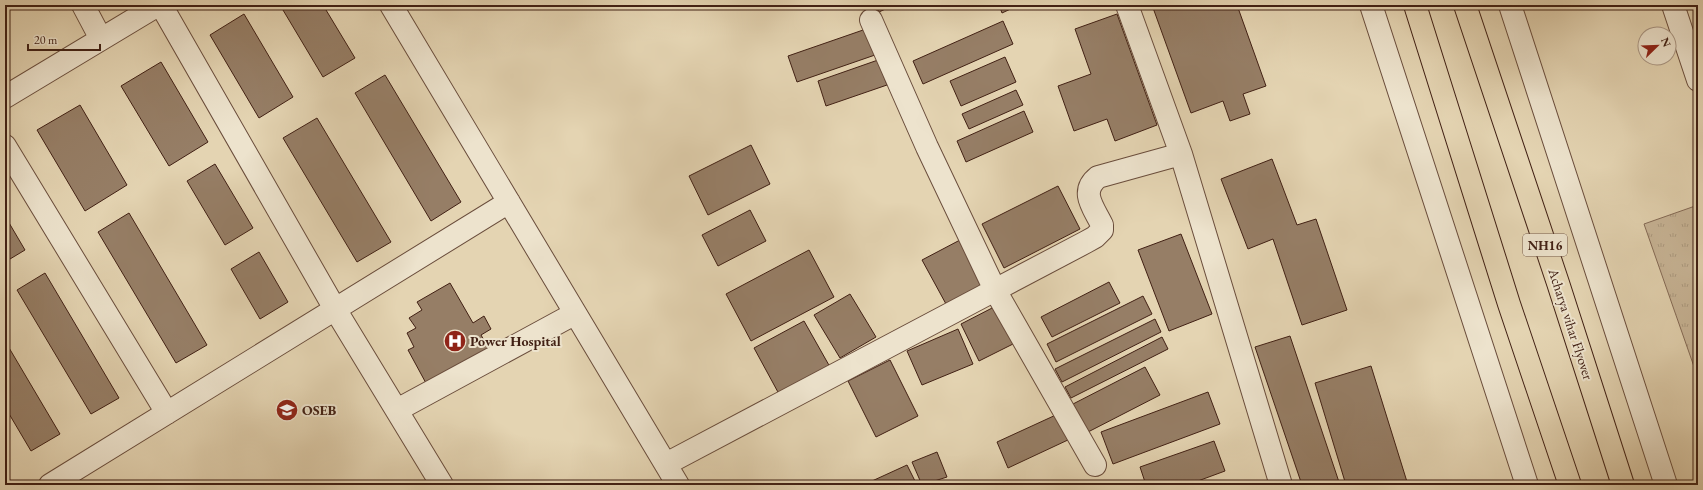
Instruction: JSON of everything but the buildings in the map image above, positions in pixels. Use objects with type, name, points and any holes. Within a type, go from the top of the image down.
[{"type":"highway","points":[[1414,5],[1509,304],[1570,485]]},
{"type":"highway","name":"Acharya vihar Flyover","points":[[1465,5],[1556,276],[1623,485]]},
{"type":"street","points":[[83,5],[101,39]]},
{"type":"street","points":[[5,97],[158,5]]},
{"type":"street","points":[[161,5],[335,309],[442,485]]},
{"type":"street","points":[[391,5],[574,314],[678,485]]},
{"type":"street","points":[[1127,5],[1181,154],[1280,485]]},
{"type":"street","points":[[1371,5],[1528,485]]},
{"type":"street","points":[[1510,5],[1666,485]]},
{"type":"street","points":[[1673,5],[1698,80]]},
{"type":"street","points":[[872,20],[927,146],[995,290],[1095,465]]},
{"type":"street","points":[[5,146],[167,413]]},
{"type":"street","points":[[666,464],[1086,242],[1099,234],[1102,230],[1102,225],[1088,196],[1087,190],[1093,181],[1098,177],[1181,154]]},
{"type":"street","points":[[50,485],[509,202]]},
{"type":"street","points":[[397,410],[574,314]]},
{"type":"green space","points":[[1698,205],[1698,378],[1644,224]]},
{"type":"place","name":"Power Hospital","points":[[455,341]]},
{"type":"place","name":"OSEB","points":[[287,410]]}]
